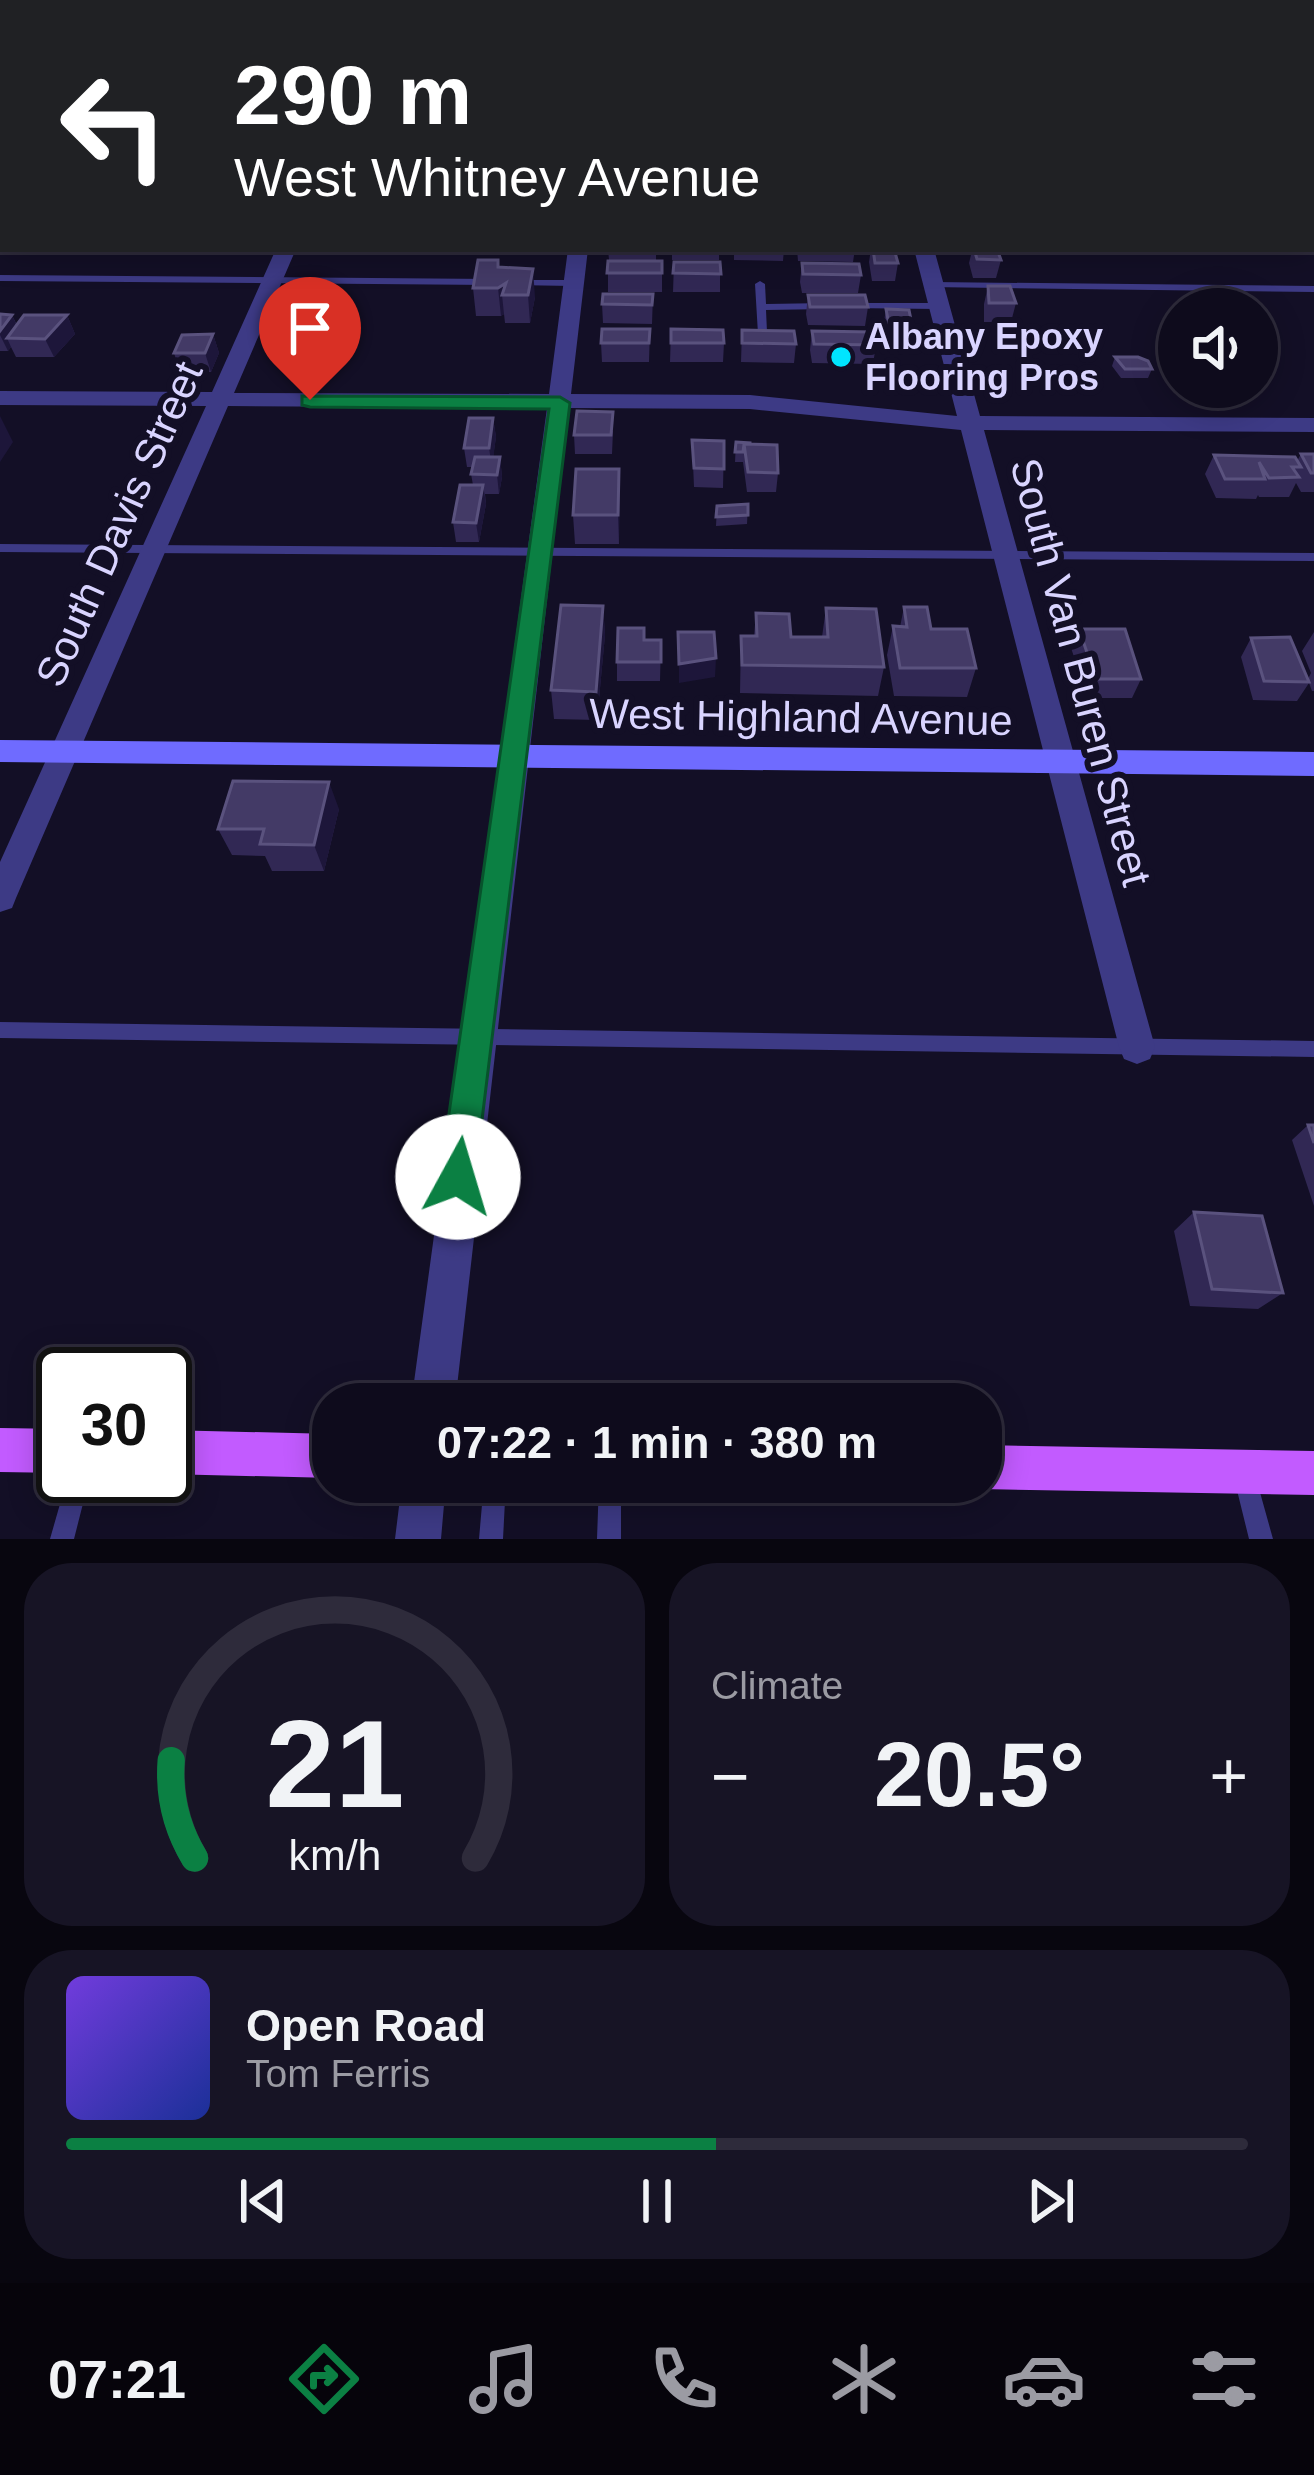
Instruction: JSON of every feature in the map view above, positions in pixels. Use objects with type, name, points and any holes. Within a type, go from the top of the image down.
[{"type":"main road","points":[[0,1450],[36,1451]]},
{"type":"main road","points":[[192,1453],[312,1456]]},
{"type":"main road","points":[[1002,1467],[1314,1473]]},
{"type":"street","name":"South Davis Street","points":[[0,898],[285,252]]},
{"type":"street","points":[[435,1383],[473,1040],[578,252]]},
{"type":"street","name":"South Van Buren Street","points":[[925,252],[1137,1047]]},
{"type":"street","points":[[0,398],[774,403],[896,420],[969,423],[1314,425]]},
{"type":"street","name":"West Highland Avenue","points":[[0,751],[1314,764]]},
{"type":"street","points":[[418,1539],[422,1503]]},
{"type":"lane","points":[[0,278],[573,284]]},
{"type":"lane","points":[[760,284],[762,332]]},
{"type":"lane","points":[[761,307],[936,295],[1314,289]]},
{"type":"lane","points":[[0,548],[1314,557]]},
{"type":"lane","points":[[0,1030],[1314,1049]]},
{"type":"lane","points":[[1244,1472],[1261,1539]]},
{"type":"lane","points":[[62,1539],[72,1503]]},
{"type":"lane","points":[[491,1539],[494,1503]]},
{"type":"lane","points":[[608,1539],[609,1503]]},
{"type":"building","points":[[873,252],[895,252],[898,263],[875,263]]},
{"type":"building","points":[[975,252],[998,252],[1001,260],[977,259]]},
{"type":"building","points":[[478,260],[498,260],[498,267],[533,269],[528,295],[502,295],[506,283],[498,288],[473,288]]},
{"type":"building","points":[[608,261],[662,261],[662,273],[607,273]]},
{"type":"building","points":[[674,262],[720,262],[721,274],[673,273]]},
{"type":"building","points":[[802,263],[859,264],[861,275],[803,274]]},
{"type":"building","points":[[988,286],[1010,286],[1016,303],[989,303]]},
{"type":"building","points":[[603,294],[653,294],[652,305],[602,304]]},
{"type":"building","points":[[808,295],[865,295],[868,307],[810,307]]},
{"type":"building","points":[[886,309],[909,310],[913,330],[890,330]]},
{"type":"building","points":[[0,314],[12,315],[0,331]]},
{"type":"building","points":[[24,315],[67,315],[45,339],[7,338]]},
{"type":"building","points":[[602,329],[650,329],[649,343],[601,343]]},
{"type":"building","points":[[671,329],[723,330],[724,343],[671,343]]},
{"type":"building","points":[[742,330],[794,331],[796,344],[742,343]]},
{"type":"building","points":[[812,331],[873,332],[876,345],[814,344]]},
{"type":"building","points":[[213,334],[205,353],[174,353],[182,335]]},
{"type":"building","points":[[1115,357],[1138,357],[1152,369],[1125,369]]},
{"type":"building","points":[[577,411],[613,412],[611,435],[574,435]]},
{"type":"building","points":[[469,418],[493,418],[489,448],[464,448]]},
{"type":"building","points":[[692,440],[724,441],[724,469],[694,468]]},
{"type":"building","points":[[744,444],[777,445],[778,473],[748,472]]},
{"type":"building","points":[[1301,454],[1314,454],[1314,473],[1311,473]]},
{"type":"building","points":[[1214,455],[1295,457],[1301,467],[1292,467],[1299,477],[1269,478],[1259,462],[1265,479],[1225,479]]},
{"type":"building","points":[[475,457],[500,457],[497,475],[471,474]]},
{"type":"building","points":[[576,469],[619,469],[618,515],[573,515]]},
{"type":"building","points":[[460,485],[483,485],[476,523],[453,522]]},
{"type":"building","points":[[748,504],[748,515],[716,517],[717,506]]},
{"type":"building","points":[[561,605],[603,606],[596,692],[551,690]]},
{"type":"building","points":[[904,607],[927,607],[931,629],[967,629],[976,668],[900,668],[893,626],[907,627]]},
{"type":"building","points":[[826,608],[876,609],[884,667],[742,665],[741,636],[757,636],[756,613],[789,614],[791,637],[828,637]]},
{"type":"building","points":[[618,628],[644,628],[644,640],[661,640],[661,662],[617,662]]},
{"type":"building","points":[[1079,629],[1125,629],[1141,679],[1096,679]]},
{"type":"building","points":[[678,632],[714,632],[716,658],[679,664]]},
{"type":"building","points":[[1290,637],[1309,682],[1264,681],[1251,638]]},
{"type":"building","points":[[233,781],[329,782],[314,845],[260,844],[264,829],[218,829]]},
{"type":"building","points":[[1194,1212],[1262,1216],[1283,1293],[1212,1289]]},
{"type":"place","name":"Albany Epoxy Flooring Pros","points":[[841,357]]},
{"type":"route","points":[[310,400],[560,403],[458,1177]]}]
